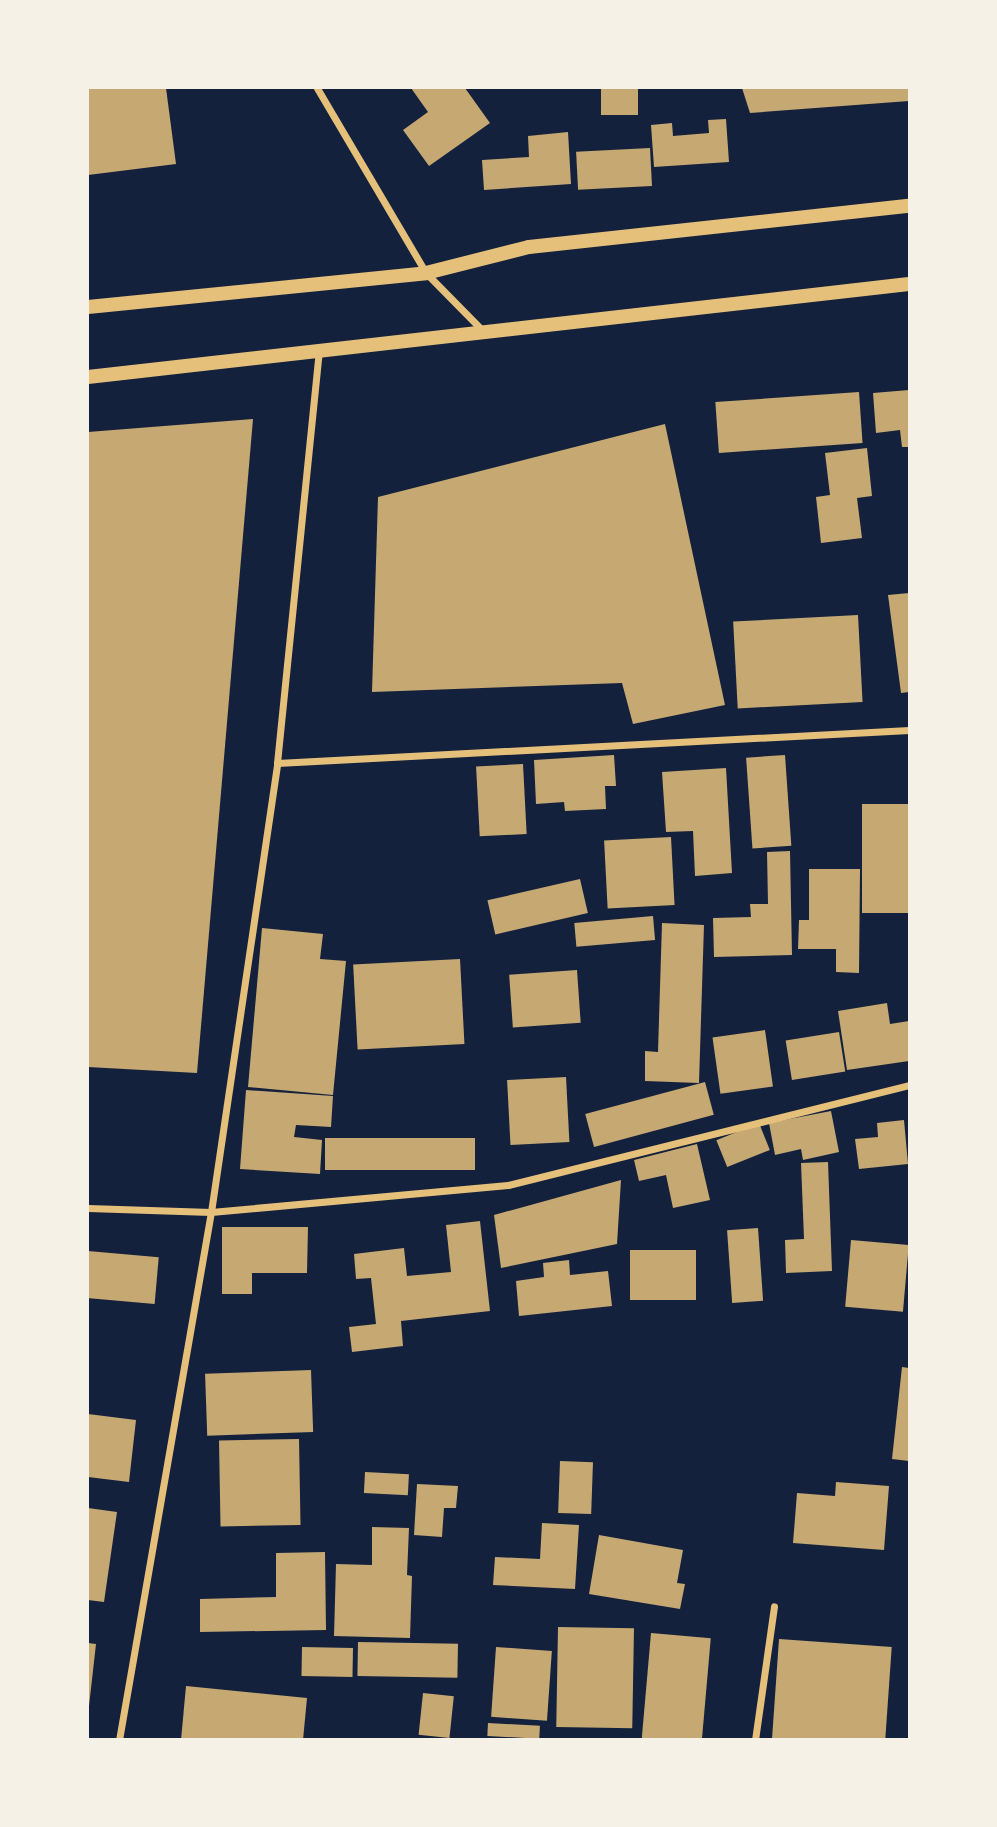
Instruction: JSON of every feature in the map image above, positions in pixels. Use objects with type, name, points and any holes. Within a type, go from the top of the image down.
[{"type":"main road","points":[[88,307],[426,273],[529,247],[909,206]]},
{"type":"main road","points":[[88,377],[909,284]]},
{"type":"street","points":[[317,88],[426,273],[484,332]]},
{"type":"street","points":[[119,1740],[211,1212],[277,763],[319,349]]},
{"type":"street","points":[[277,763],[909,730]]},
{"type":"street","points":[[88,1208],[211,1212],[508,1185],[909,1085]]},
{"type":"street","points":[[755,1740],[774,1606]]},
{"type":"building","points":[[88,88],[166,88],[176,164],[88,175]]},
{"type":"building","points":[[411,88],[465,88],[490,123],[429,166],[403,130],[428,112]]},
{"type":"building","points":[[601,88],[638,88],[638,115],[601,115]]},
{"type":"building","points":[[742,88],[909,88],[909,101],[750,113]]},
{"type":"building","points":[[726,119],[729,162],[654,167],[651,125],[672,123],[673,136],[709,133],[708,120]]},
{"type":"building","points":[[568,132],[571,184],[484,190],[482,160],[529,157],[528,136]]},
{"type":"building","points":[[650,148],[652,186],[578,190],[576,152]]},
{"type":"building","points":[[909,390],[909,447],[902,447],[900,430],[876,433],[873,393]]},
{"type":"building","points":[[859,392],[863,443],[719,453],[715,402]]},
{"type":"building","points":[[253,419],[197,1073],[88,1067],[88,432]]},
{"type":"building","points":[[665,424],[725,705],[633,724],[622,683],[372,692],[378,497]]},
{"type":"building","points":[[867,448],[872,496],[857,498],[862,538],[821,543],[816,497],[830,495],[825,453]]},
{"type":"building","points":[[909,593],[909,692],[901,693],[888,595]]},
{"type":"building","points":[[858,615],[863,702],[738,708],[733,622]]},
{"type":"building","points":[[614,755],[616,786],[605,786],[606,809],[565,811],[564,802],[536,804],[534,760]]},
{"type":"building","points":[[785,755],[791,846],[752,848],[746,758]]},
{"type":"building","points":[[523,764],[527,834],[480,836],[476,766]]},
{"type":"building","points":[[726,768],[732,873],[695,876],[693,831],[666,832],[662,772]]},
{"type":"building","points":[[862,804],[909,804],[909,913],[862,913]]},
{"type":"building","points":[[671,837],[675,905],[608,908],[604,841]]},
{"type":"building","points":[[790,851],[792,955],[714,957],[713,918],[751,917],[750,904],[768,904],[767,852]]},
{"type":"building","points":[[809,869],[860,869],[859,973],[836,972],[836,949],[798,949],[799,920],[809,920]]},
{"type":"building","points":[[580,879],[588,913],[495,934],[487,900]]},
{"type":"building","points":[[653,916],[655,940],[576,947],[574,923]]},
{"type":"building","points":[[662,923],[704,925],[699,1083],[645,1081],[645,1051],[658,1052]]},
{"type":"building","points":[[262,928],[323,934],[320,959],[346,961],[333,1095],[248,1087]]},
{"type":"building","points":[[460,959],[464,1044],[358,1049],[353,965]]},
{"type":"building","points":[[577,970],[581,1023],[513,1028],[509,975]]},
{"type":"building","points":[[887,1003],[890,1024],[909,1021],[909,1061],[847,1070],[838,1011]]},
{"type":"building","points":[[765,1030],[773,1086],[720,1094],[713,1037]]},
{"type":"building","points":[[839,1032],[845,1072],[792,1080],[786,1040]]},
{"type":"building","points":[[566,1077],[569,1142],[510,1145],[507,1080]]},
{"type":"building","points":[[705,1082],[714,1115],[594,1147],[585,1114]]},
{"type":"building","points":[[246,1090],[333,1096],[331,1127],[296,1125],[294,1137],[322,1140],[320,1174],[240,1169]]},
{"type":"building","points":[[831,1111],[839,1152],[803,1160],[801,1149],[775,1155],[769,1123]]},
{"type":"building","points":[[904,1120],[908,1164],[859,1169],[855,1139],[878,1137],[877,1123]]},
{"type":"building","points":[[759,1123],[770,1150],[727,1167],[716,1140]]},
{"type":"building","points":[[325,1138],[475,1138],[475,1170],[325,1170]]},
{"type":"building","points":[[697,1144],[710,1200],[673,1208],[666,1175],[639,1181],[634,1160]]},
{"type":"building","points":[[828,1162],[832,1271],[786,1273],[785,1240],[804,1239],[801,1163]]},
{"type":"building","points":[[621,1180],[617,1244],[501,1268],[494,1215]]},
{"type":"building","points":[[480,1221],[490,1311],[401,1321],[403,1346],[352,1352],[349,1327],[376,1324],[371,1278],[356,1279],[354,1254],[404,1248],[407,1276],[451,1272],[446,1225]]},
{"type":"building","points":[[222,1227],[308,1227],[307,1273],[252,1273],[252,1294],[222,1294]]},
{"type":"building","points":[[758,1228],[763,1301],[732,1303],[727,1230]]},
{"type":"building","points":[[851,1240],[909,1245],[903,1312],[845,1307]]},
{"type":"building","points":[[630,1250],[696,1250],[696,1300],[630,1300]]},
{"type":"building","points":[[88,1251],[159,1257],[155,1304],[88,1298]]},
{"type":"building","points":[[569,1260],[570,1275],[608,1271],[612,1306],[519,1316],[516,1281],[544,1277],[543,1263]]},
{"type":"building","points":[[902,1367],[909,1368],[909,1461],[892,1459]]},
{"type":"building","points":[[311,1370],[313,1432],[207,1436],[205,1374]]},
{"type":"building","points":[[88,1414],[136,1420],[129,1482],[88,1477]]},
{"type":"building","points":[[299,1439],[301,1525],[221,1526],[219,1440]]},
{"type":"building","points":[[560,1461],[593,1462],[591,1514],[558,1513]]},
{"type":"building","points":[[365,1472],[409,1474],[408,1495],[364,1493]]},
{"type":"building","points":[[836,1482],[889,1486],[884,1550],[793,1543],[797,1493],[835,1496]]},
{"type":"building","points":[[417,1484],[458,1486],[456,1508],[444,1508],[442,1537],[414,1535]]},
{"type":"building","points":[[88,1508],[117,1512],[104,1602],[88,1600]]},
{"type":"building","points":[[542,1523],[579,1525],[575,1589],[493,1585],[495,1557],[540,1559]]},
{"type":"building","points":[[372,1527],[409,1528],[407,1575],[412,1576],[410,1638],[334,1636],[336,1564],[372,1565]]},
{"type":"building","points":[[599,1535],[683,1550],[677,1583],[685,1584],[680,1609],[589,1594]]},
{"type":"building","points":[[325,1552],[326,1630],[200,1632],[200,1599],[276,1597],[276,1553]]},
{"type":"building","points":[[558,1627],[634,1628],[632,1728],[556,1727]]},
{"type":"building","points":[[651,1633],[711,1638],[702,1740],[642,1740]]},
{"type":"building","points":[[779,1639],[892,1647],[885,1740],[772,1740]]},
{"type":"building","points":[[358,1642],[458,1644],[457,1678],[357,1676]]},
{"type":"building","points":[[88,1643],[96,1644],[89,1706],[88,1706]]},
{"type":"building","points":[[302,1647],[353,1648],[352,1677],[301,1676]]},
{"type":"building","points":[[496,1647],[552,1651],[547,1721],[491,1717]]},
{"type":"building","points":[[186,1686],[307,1698],[303,1740],[181,1740]]},
{"type":"building","points":[[423,1693],[454,1696],[449,1738],[419,1735]]},
{"type":"building","points":[[488,1723],[540,1726],[539,1739],[487,1736]]}]
